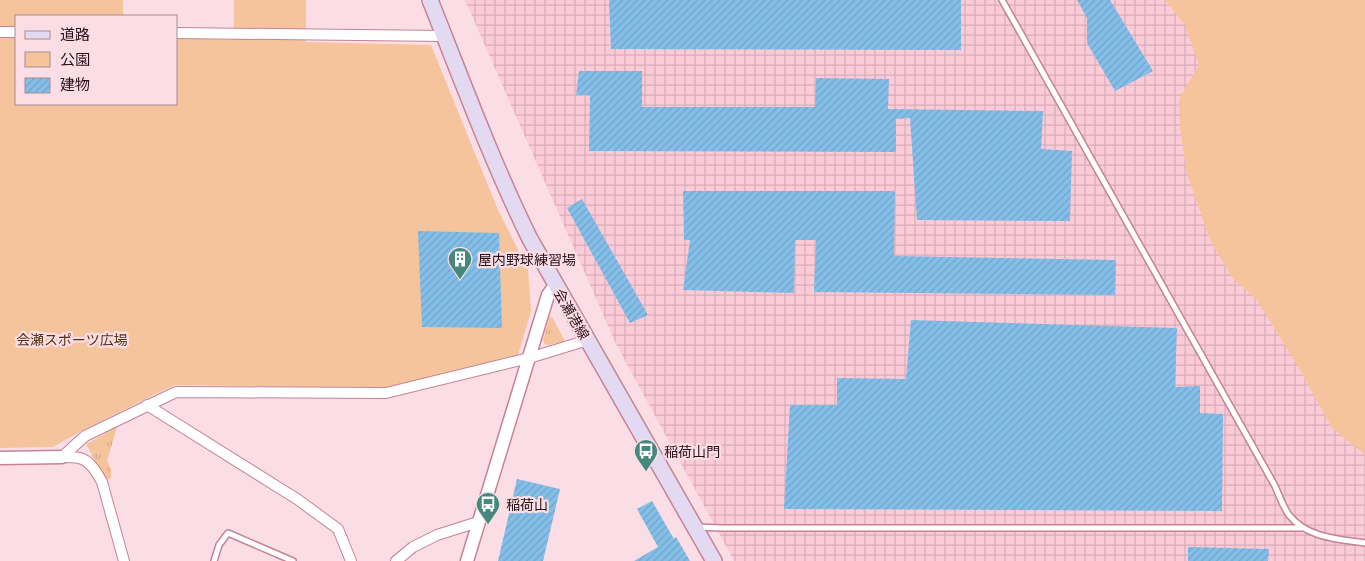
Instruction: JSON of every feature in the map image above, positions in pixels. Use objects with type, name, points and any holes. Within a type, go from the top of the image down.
[{"type":"main road","name":"会瀬港線","points":[[430,0],[514,206],[530,239],[714,561]]},
{"type":"street","points":[[0,32],[15,32]]},
{"type":"street","points":[[178,33],[445,36]]},
{"type":"street","points":[[466,561],[548,295],[556,284]]},
{"type":"street","points":[[62,457],[85,436],[176,392],[386,393],[529,358],[588,340]]},
{"type":"street","points":[[147,406],[297,499],[338,529],[351,561]]},
{"type":"street","points":[[0,458],[80,458],[89,463],[102,482],[124,561]]},
{"type":"street","points":[[396,561],[413,547],[437,535],[478,522]]},
{"type":"lane","points":[[1002,0],[1289,515],[1304,528],[1317,535],[1365,543]]},
{"type":"lane","points":[[694,527],[1304,528]]},
{"type":"lane","points":[[214,561],[219,545],[228,533],[293,561]]},
{"type":"shaded area","points":[[465,0],[1365,0],[1365,561],[734,561],[616,344]]},
{"type":"green space","name":"会瀬スポーツ広場","points":[[0,0],[123,0],[123,15],[15,15],[15,105],[178,105],[178,38],[234,40],[234,0],[306,0],[306,42],[431,45],[498,210],[528,269],[531,311],[518,355],[384,388],[174,385],[53,447],[0,448]]},
{"type":"green space","points":[[1165,0],[1365,0],[1365,455],[1332,428],[1300,370],[1256,299],[1233,279],[1211,242],[1187,174],[1180,127],[1179,99],[1199,65],[1185,25]]},
{"type":"green space","points":[[552,317],[565,341],[549,345],[543,341],[549,318]]},
{"type":"green space","points":[[117,427],[107,461],[111,469],[111,478],[106,481],[86,444]]},
{"type":"building","points":[[609,0],[961,0],[961,50],[611,49]]},
{"type":"building","points":[[1077,0],[1110,0],[1153,71],[1115,91],[1087,43],[1087,18]]},
{"type":"building","points":[[579,71],[642,71],[642,107],[815,107],[816,78],[889,79],[888,109],[1043,111],[1041,149],[1072,151],[1070,221],[917,220],[910,118],[896,119],[896,152],[589,151],[590,95],[576,95]]},
{"type":"building","points":[[683,191],[895,191],[894,256],[1116,260],[1115,295],[814,292],[816,240],[795,240],[794,293],[683,290],[690,240],[684,240]]},
{"type":"building","points":[[582,199],[648,315],[630,323],[567,208]]},
{"type":"building","name":"屋内野球練習場","points":[[418,231],[499,233],[502,328],[422,327]]},
{"type":"building","points":[[911,320],[1177,328],[1175,387],[1200,386],[1200,413],[1223,414],[1222,511],[784,509],[790,405],[837,405],[837,378],[906,379]]},
{"type":"building","points":[[517,479],[560,489],[543,561],[498,561]]},
{"type":"building","points":[[652,501],[674,539],[676,537],[690,561],[634,561],[658,547],[637,509]]},
{"type":"building","points":[[1188,547],[1269,549],[1268,561],[1188,561]]},
{"type":"place","name":"屋内野球練習場","points":[[460,280]]},
{"type":"place","name":"稲荷山門","points":[[646,472]]},
{"type":"place","name":"稲荷山","points":[[488,525]]}]
